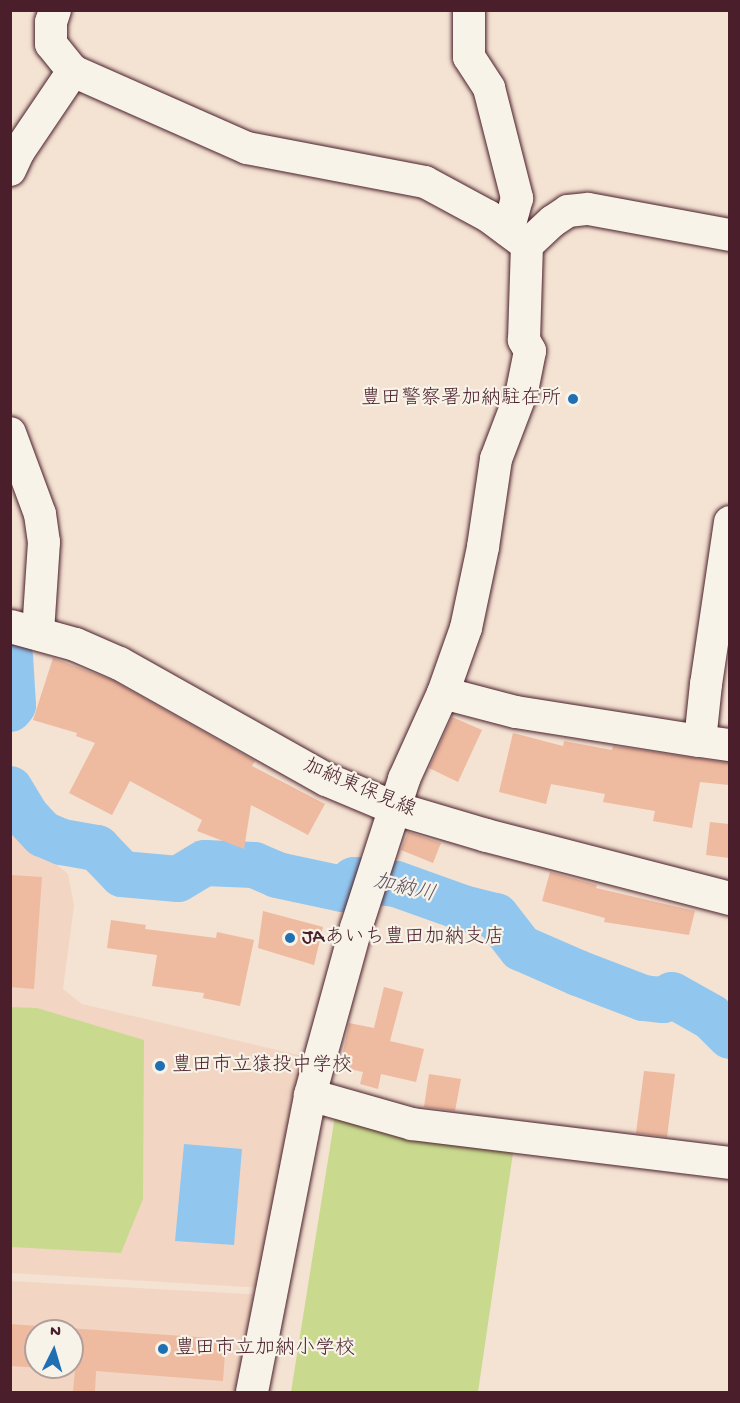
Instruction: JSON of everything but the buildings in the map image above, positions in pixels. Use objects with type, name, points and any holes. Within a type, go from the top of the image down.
[{"type":"main road","name":"加納東保見線","points":[[24,629],[119,663],[326,779],[395,808],[486,835],[729,898]]},
{"type":"street","points":[[55,10],[51,22],[51,44],[73,71],[247,148],[425,182],[488,216],[518,238]]},
{"type":"street","points":[[252,1392],[310,1095],[365,900],[404,779],[443,693],[466,628],[483,547],[496,459],[522,391],[530,351],[524,340],[517,198],[489,88],[469,57],[469,10]]},
{"type":"street","points":[[10,170],[19,150],[73,71]]},
{"type":"street","points":[[518,238],[568,212],[588,209],[729,235]]},
{"type":"street","points":[[10,433],[40,514],[44,542],[24,629]]},
{"type":"street","points":[[443,693],[516,712],[715,743],[706,684],[729,522]]},
{"type":"street","points":[[310,1095],[412,1124],[729,1163]]},
{"type":"shaded area","name":"豊田市立猿投中学校","points":[[10,826],[68,874],[74,906],[63,989],[82,1004],[307,1057],[264,1288],[11,1273]]},
{"type":"shaded area","name":"豊田市立加納小学校","points":[[10,1281],[265,1295],[244,1392],[11,1392]]},
{"type":"green space","points":[[11,1007],[37,1008],[144,1040],[143,1199],[121,1253],[11,1247]]},
{"type":"green space","points":[[335,1116],[514,1146],[478,1392],[291,1392]]},
{"type":"water","points":[[184,1144],[242,1149],[234,1245],[175,1241]]},
{"type":"waterway","name":"加納川","points":[[10,656],[13,705],[10,709]]},
{"type":"waterway","name":"加納川","points":[[10,789],[26,816],[43,834],[62,842],[97,848],[122,874],[178,879],[205,863],[254,865],[277,875],[343,889],[354,880],[396,884],[463,908],[496,916],[521,948],[578,973],[643,998],[663,1000],[672,995],[711,1017],[730,1036]]},
{"type":"place","name":"豊田警察署加納駐在所","points":[[573,399]]},
{"type":"place","name":"JAあいち豊田加納支店","points":[[290,938]]},
{"type":"place","name":"豊田市立猿投中学校","points":[[160,1066]]},
{"type":"place","name":"豊田市立加納小学校","points":[[163,1349]]}]
